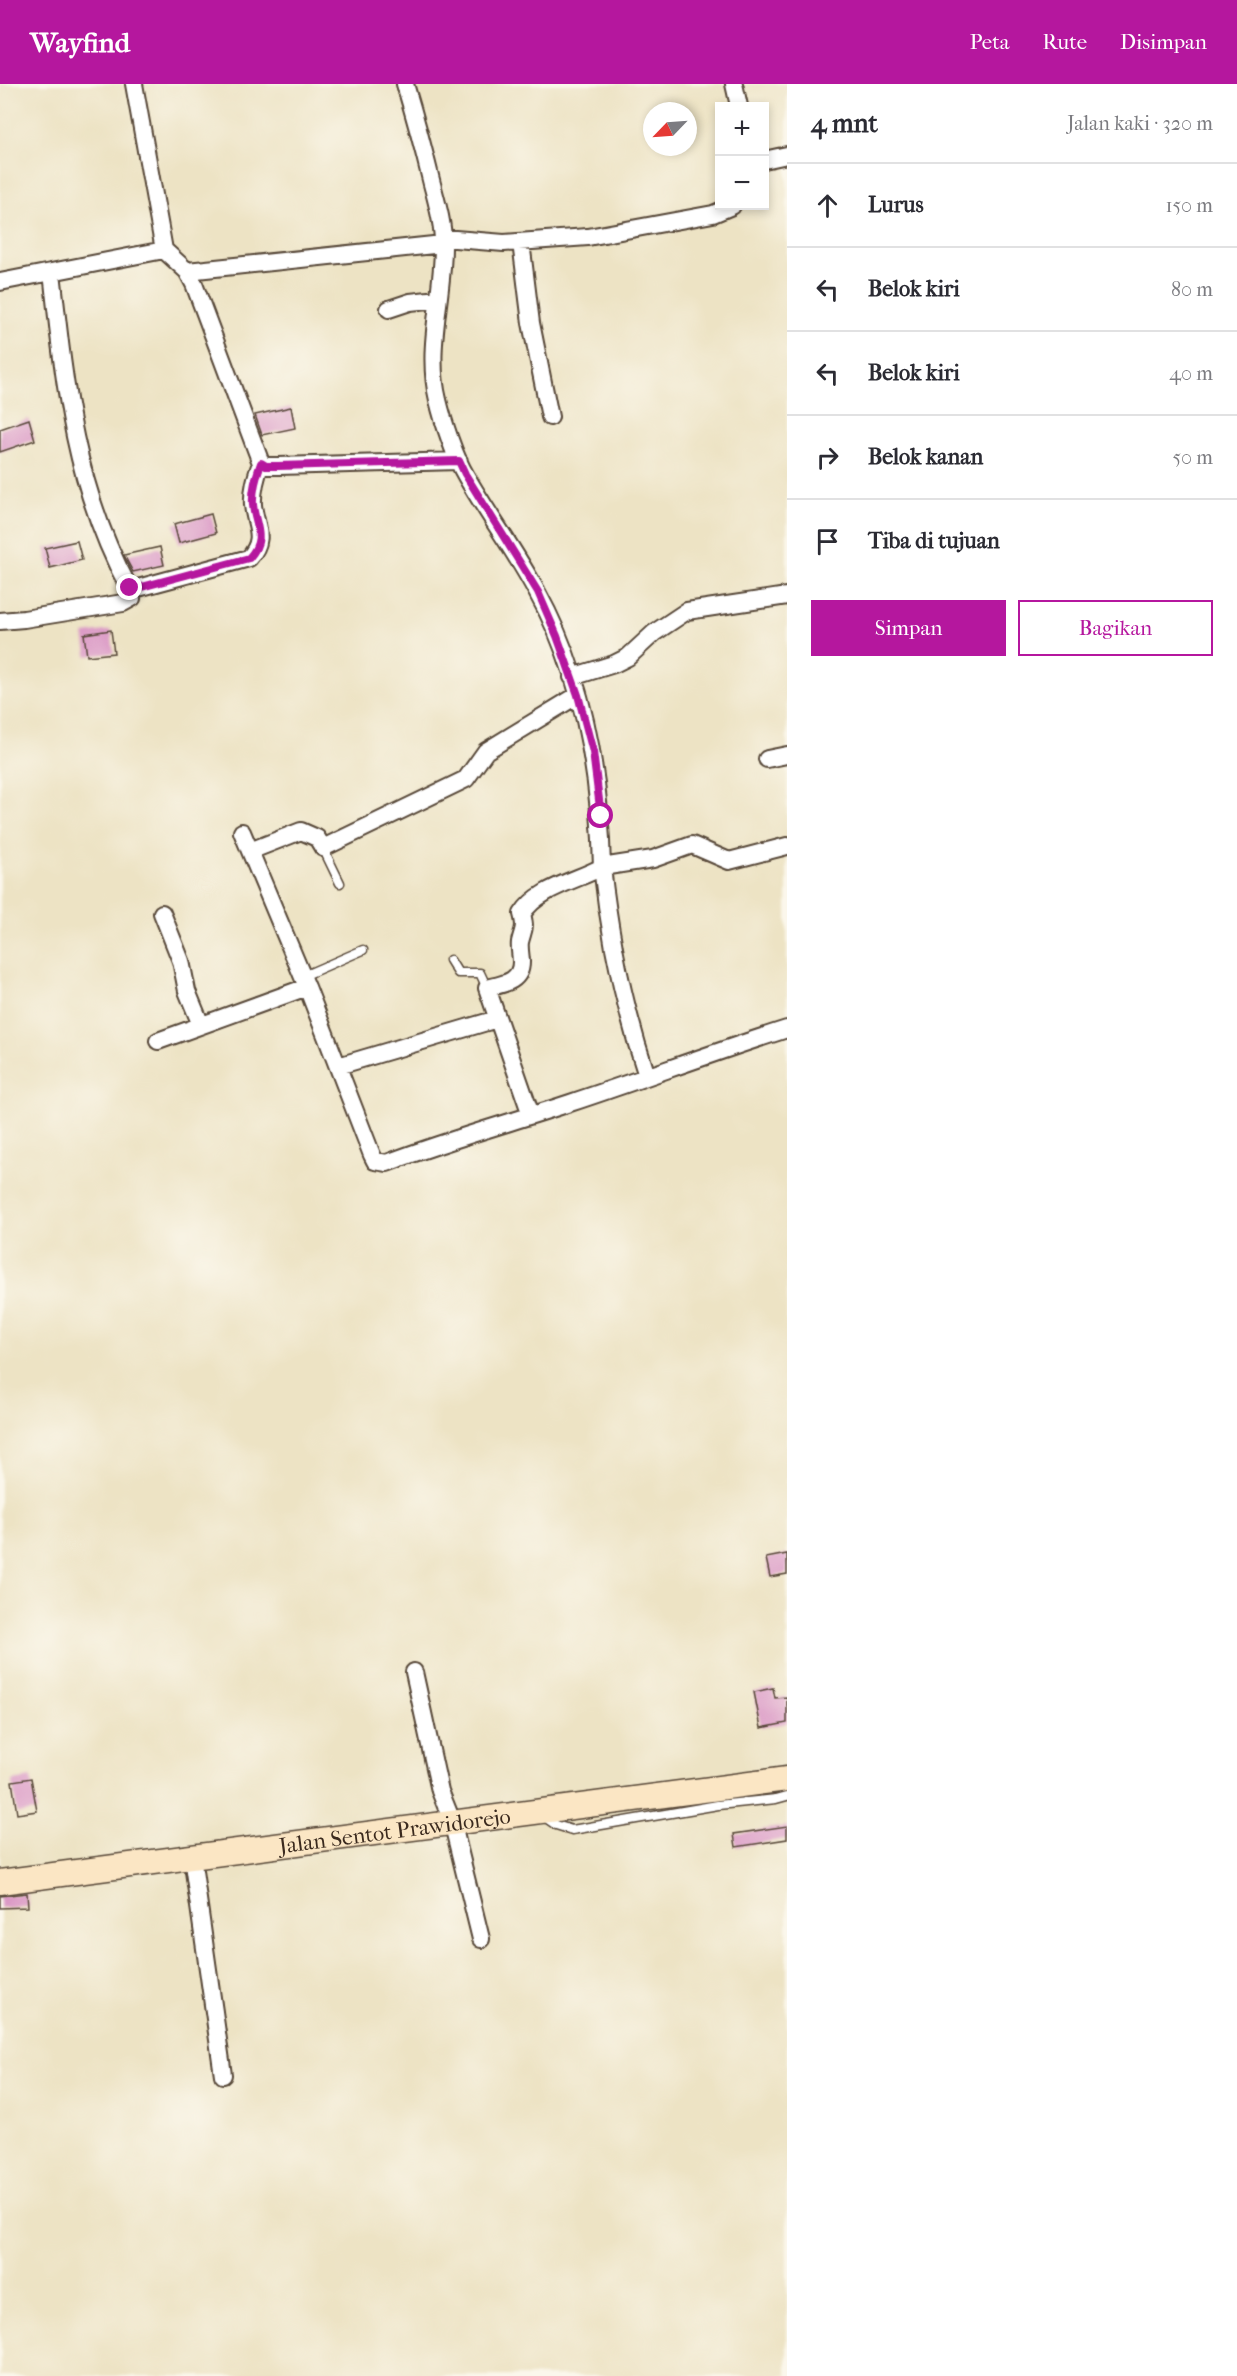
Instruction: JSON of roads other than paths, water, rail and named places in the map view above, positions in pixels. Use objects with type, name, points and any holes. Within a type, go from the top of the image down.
[{"type":"main road","name":"Jalan Sentot Prawidorejo","points":[[0,1882],[452,1821],[787,1779]]},
{"type":"street","points":[[130,588],[138,588],[249,558],[256,551],[260,530],[253,507],[253,489],[261,463],[194,284],[187,271],[164,250],[134,84]]},
{"type":"street","points":[[405,84],[439,210],[443,241],[433,374],[438,400],[465,474],[538,592],[578,695],[593,752],[601,816],[602,867],[609,922],[623,995],[647,1076]]},
{"type":"street","points":[[735,84],[738,102]]},
{"type":"street","points":[[769,159],[787,155]]},
{"type":"street","points":[[187,271],[443,241],[504,243],[588,237],[713,214],[722,210]]},
{"type":"street","points":[[521,242],[531,323],[550,417]]},
{"type":"street","points":[[0,282],[164,250]]},
{"type":"street","points":[[0,621],[123,603],[132,598],[130,588],[104,532],[81,468],[66,394],[52,272]]},
{"type":"street","points":[[389,309],[438,299]]},
{"type":"street","points":[[261,463],[266,466],[278,466],[459,461]]},
{"type":"street","points":[[572,677],[614,664],[628,657],[654,633],[687,611],[787,596]]},
{"type":"street","points":[[250,851],[301,831],[312,833],[323,848],[466,779],[486,751],[578,695]]},
{"type":"street","points":[[767,759],[787,755]]},
{"type":"street","points":[[242,832],[305,981],[375,1161],[387,1163],[787,1029]]},
{"type":"street","points":[[531,1115],[487,988],[508,982],[517,976],[521,969],[520,942],[525,927],[522,914],[527,906],[540,896],[602,867],[653,859],[692,845],[729,861],[787,846]]},
{"type":"street","points":[[162,913],[181,961],[188,991],[201,1025]]},
{"type":"street","points":[[158,1041],[305,981]]},
{"type":"street","points":[[338,1066],[497,1019]]},
{"type":"street","points":[[414,1672],[440,1791],[452,1821],[481,1939]]},
{"type":"street","points":[[192,1857],[223,2075]]},
{"type":"lane","points":[[323,848],[340,884]]},
{"type":"lane","points":[[305,981],[363,950]]},
{"type":"lane","points":[[450,960],[458,973],[480,973],[487,988]]},
{"type":"lane","points":[[538,1812],[556,1825],[572,1830],[718,1805],[787,1796]]}]
